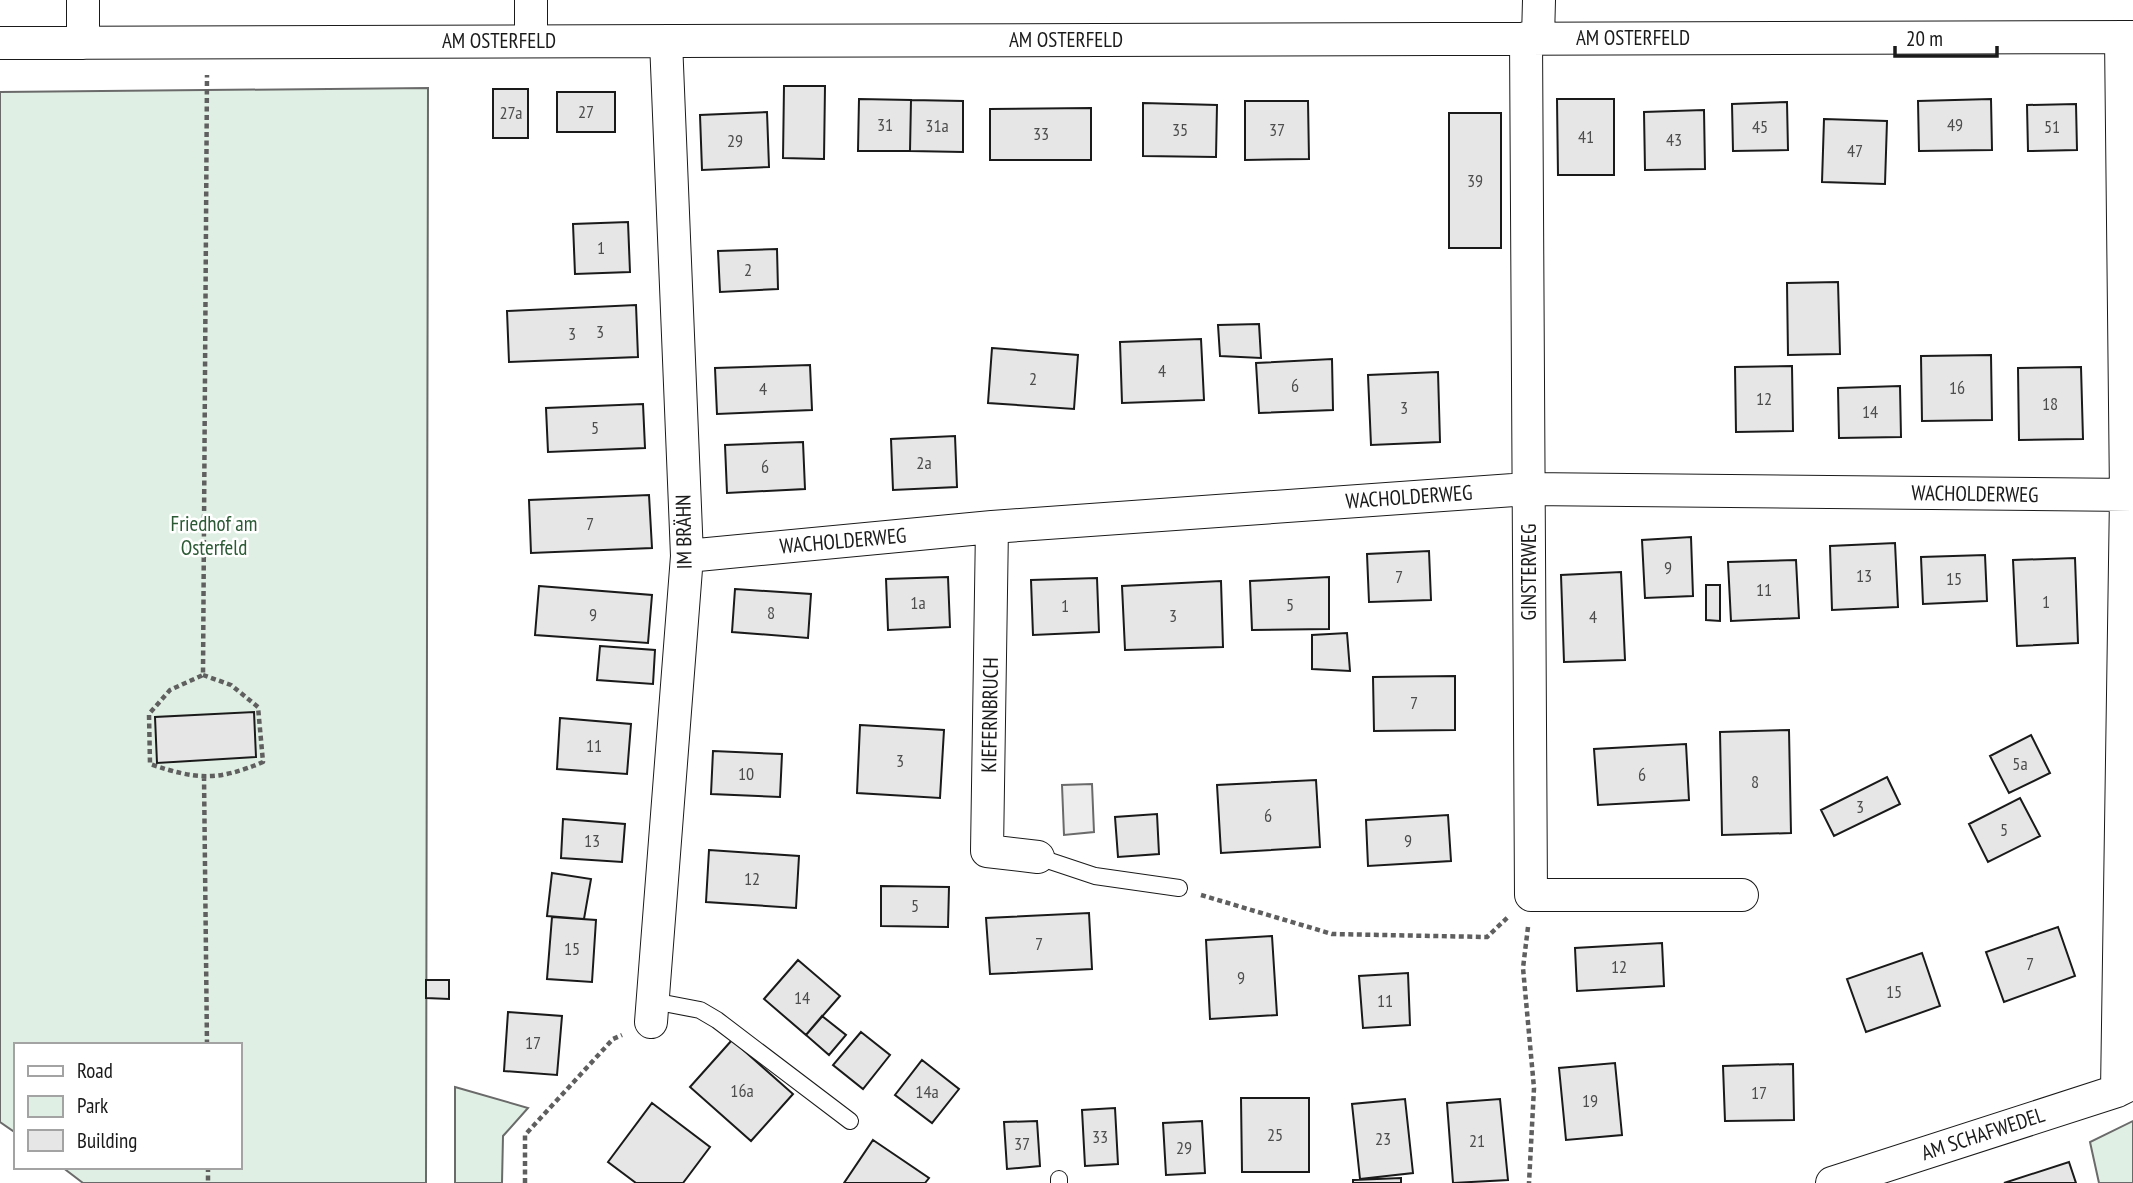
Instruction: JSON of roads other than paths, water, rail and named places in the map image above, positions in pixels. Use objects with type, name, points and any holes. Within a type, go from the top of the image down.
[{"type":"street","points":[[83,0],[83,43]]},
{"type":"street","points":[[531,0],[531,41]]},
{"type":"street","name":"GINSTERWEG","points":[[1539,0],[1532,38],[1528,489],[1531,895],[1742,895]]},
{"type":"street","points":[[2125,1087],[2130,495],[2127,37]]},
{"type":"street","name":"AM OSTERFELD","points":[[0,43],[2127,37]]},
{"type":"street","name":"IM BRÄHN","points":[[652,1011],[687,556],[666,41]]},
{"type":"street","name":"WACHOLDERWEG","points":[[687,556],[992,527],[1528,489],[2130,495]]},
{"type":"street","name":"KIEFERNBRUCH","points":[[992,527],[987,851],[1038,857]]},
{"type":"street","name":"AM SCHAFWEDEL","points":[[1832,1183],[2125,1087]]},
{"type":"lane","points":[[1038,857],[1095,876],[1178,888]]},
{"type":"lane","points":[[652,1011],[700,1010],[850,1121]]},
{"type":"park label","name":"Friedhof am Osterfeld","points":[[214,536]]}]
